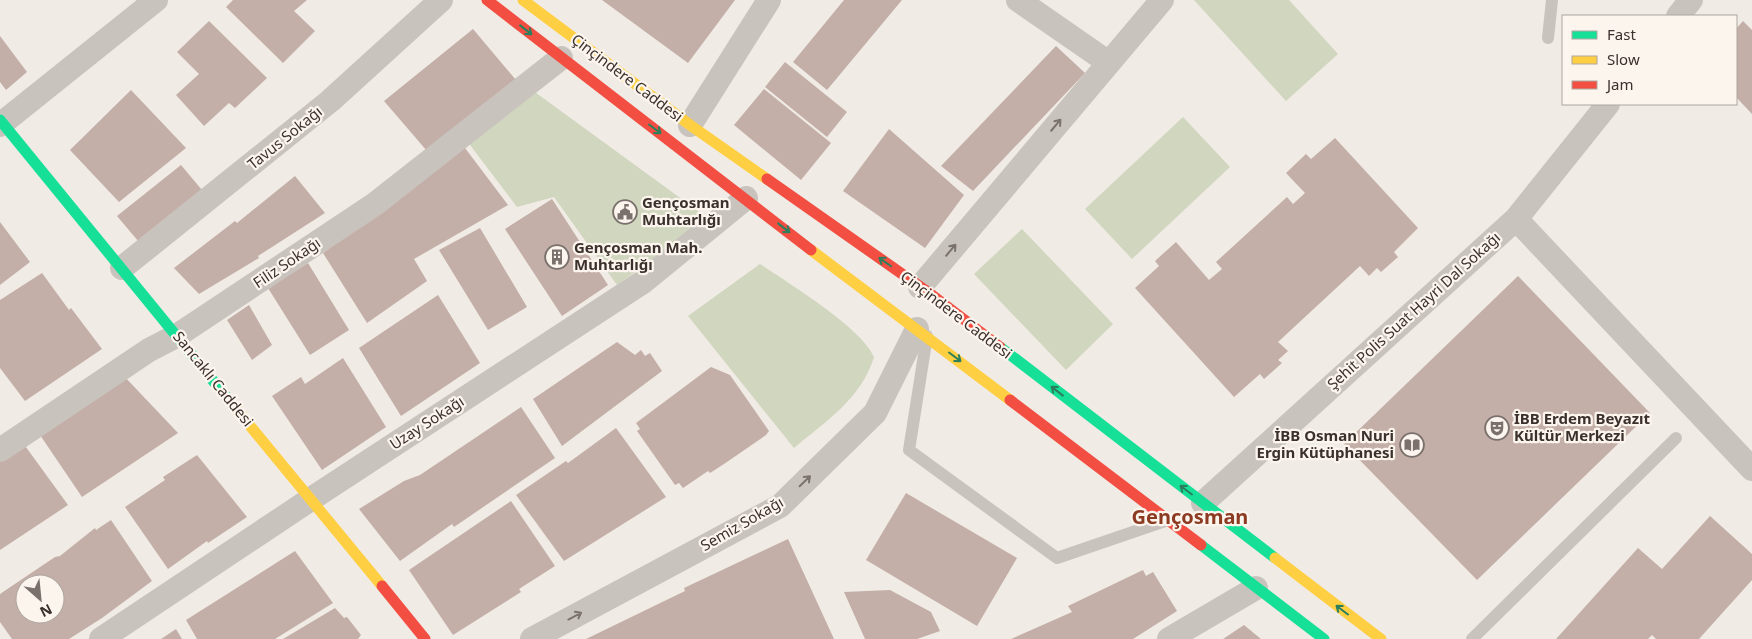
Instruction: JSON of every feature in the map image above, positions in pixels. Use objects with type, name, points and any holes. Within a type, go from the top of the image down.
[{"type":"main road","name":"Çinçindere Caddesi","points":[[487,0],[746,198],[848,279],[922,332],[1324,639]]},
{"type":"main road","name":"Çinçindere Caddesi","points":[[523,0],[690,125],[920,287],[1381,639]]},
{"type":"main road","name":"Sancaklı Caddesi","points":[[1,123],[178,335],[425,639]]},
{"type":"street","points":[[1,123],[156,0]]},
{"type":"street","name":"Tavus Sokağı","points":[[122,268],[330,101],[441,0]]},
{"type":"street","points":[[690,125],[769,0]]},
{"type":"street","points":[[1018,0],[1109,62]]},
{"type":"street","points":[[920,287],[1162,0]]},
{"type":"street","points":[[1679,15],[1691,0]]},
{"type":"street","name":"Filiz Sokağı","points":[[0,450],[149,350],[178,335],[375,204],[561,58]]},
{"type":"street","name":"Şehit Polis Suat Hayri Dal Sokağı","points":[[1203,503],[1516,219],[1607,105]]},
{"type":"street","name":"Uzay Sokağı","points":[[101,639],[643,282],[746,198]]},
{"type":"street","points":[[1516,219],[1752,469]]},
{"type":"street","name":"Semiz Sokağı","points":[[532,639],[780,506],[875,412],[922,332]]},
{"type":"street","points":[[1169,639],[1256,588]]},
{"type":"lane","points":[[1548,38],[1552,0]]},
{"type":"lane","points":[[922,332],[909,450],[1057,558],[1168,520]]},
{"type":"lane","points":[[1472,639],[1676,438]]},
{"type":"green space","points":[[1194,0],[1289,0],[1338,54],[1286,101]]},
{"type":"green space","points":[[528,87],[709,219],[617,285],[554,197],[517,207],[464,137]]},
{"type":"green space","points":[[1183,117],[1230,167],[1132,259],[1085,209]]},
{"type":"green space","points":[[1022,229],[1113,324],[1066,370],[974,274]]},
{"type":"green space","points":[[760,264],[840,320],[867,345],[874,357],[861,385],[851,397],[830,418],[794,448],[688,316]]},
{"type":"building","points":[[233,0],[307,0],[294,11],[315,31],[283,63],[226,7]]},
{"type":"building","points":[[602,0],[735,0],[688,63]]},
{"type":"building","points":[[844,0],[902,0],[827,90],[793,62]]},
{"type":"building","points":[[209,21],[267,78],[235,108],[229,103],[204,126],[176,95],[199,74],[177,52]]},
{"type":"building","points":[[1743,21],[1752,30],[1752,114],[1737,98],[1737,28]]},
{"type":"building","points":[[473,29],[516,80],[427,151],[384,101]]},
{"type":"building","points":[[0,36],[27,72],[6,90],[0,82]]},
{"type":"building","points":[[1056,46],[1085,73],[973,191],[941,166]]},
{"type":"building","points":[[785,62],[847,112],[827,137],[765,87]]},
{"type":"building","points":[[764,89],[831,143],[801,180],[734,125]]},
{"type":"building","points":[[131,90],[186,148],[119,202],[70,150]]},
{"type":"building","points":[[889,129],[964,195],[925,248],[843,191]]},
{"type":"building","points":[[1335,138],[1418,228],[1394,252],[1398,257],[1381,272],[1377,268],[1369,276],[1360,266],[1278,342],[1288,351],[1278,360],[1282,363],[1264,379],[1260,374],[1234,397],[1135,288],[1159,266],[1155,261],[1176,242],[1209,280],[1222,269],[1216,262],[1287,197],[1293,204],[1305,193],[1286,173],[1306,154],[1311,159]]},
{"type":"building","points":[[465,148],[508,205],[414,259],[427,281],[367,323],[323,253]]},
{"type":"building","points":[[181,165],[207,196],[144,248],[117,216]]},
{"type":"building","points":[[295,176],[325,213],[258,256],[259,258],[199,294],[174,268],[235,221],[237,223]]},
{"type":"building","name":"Gençosman Mah. Muhtarlığı","points":[[552,199],[608,285],[562,316],[505,229]]},
{"type":"building","points":[[0,222],[30,262],[0,285]]},
{"type":"building","points":[[480,228],[527,307],[488,330],[439,250]]},
{"type":"building","points":[[308,263],[349,330],[310,355],[268,288]]},
{"type":"building","points":[[42,273],[69,310],[71,308],[102,349],[25,401],[0,368],[0,300]]},
{"type":"building","name":"İBB Erdem Beyazıt Kültür Merkezi","points":[[1518,276],[1650,413],[1477,580],[1344,444]]},
{"type":"building","points":[[438,295],[480,363],[401,416],[359,348]]},
{"type":"building","points":[[249,305],[272,345],[252,360],[227,320]]},
{"type":"building","points":[[617,342],[635,355],[641,350],[645,356],[650,353],[662,371],[562,446],[533,399]]},
{"type":"building","points":[[343,358],[386,427],[322,470],[272,396],[301,377],[305,384]]},
{"type":"building","points":[[711,367],[730,375],[769,431],[724,464],[710,473],[708,471],[683,488],[679,483],[675,485],[637,431],[640,429],[636,423]]},
{"type":"building","points":[[122,374],[178,433],[82,497],[38,432]]},
{"type":"building","points":[[521,407],[555,458],[454,527],[452,524],[400,561],[359,509],[404,481],[420,475]]},
{"type":"building","points":[[616,428],[666,497],[564,561],[516,495],[566,461],[568,463]]},
{"type":"building","points":[[23,443],[68,505],[0,550],[0,458]]},
{"type":"building","points":[[197,455],[247,517],[208,543],[207,541],[168,569],[125,507],[165,480],[163,477]]},
{"type":"building","points":[[906,493],[1017,558],[977,626],[866,560]]},
{"type":"building","points":[[511,501],[555,566],[519,589],[521,592],[453,635],[409,570]]},
{"type":"building","points":[[1710,516],[1752,554],[1752,580],[1699,639],[1656,639],[1652,635],[1648,639],[1556,639],[1638,548],[1662,569]]},
{"type":"building","points":[[111,520],[152,581],[102,618],[69,639],[12,639],[0,622],[0,594],[15,584],[15,624],[65,624],[65,574],[30,574],[55,557],[60,556],[95,528],[96,530]]},
{"type":"building","points":[[788,539],[834,639],[586,639],[685,591],[684,588]]},
{"type":"building","points":[[295,551],[333,603],[275,639],[197,639],[186,620]]},
{"type":"building","points":[[1143,570],[1146,576],[1153,572],[1177,611],[1133,639],[1011,639],[1072,612],[1068,606]]},
{"type":"building","points":[[890,590],[931,612],[940,631],[917,639],[865,639],[844,592]]},
{"type":"building","points":[[335,608],[344,618],[347,617],[361,635],[358,639],[283,639]]},
{"type":"building","points":[[1244,625],[1261,639],[1223,639]]},
{"type":"building","points":[[176,629],[182,639],[161,639]]},
{"type":"traffic: fast","points":[[0,120],[232,404]]},
{"type":"traffic: fast","points":[[1000,347],[1275,558]]},
{"type":"traffic: fast","points":[[1201,545],[1324,639]]},
{"type":"traffic: slow","points":[[523,0],[690,125],[767,179]]},
{"type":"traffic: slow","points":[[811,250],[1010,400]]},
{"type":"traffic: slow","points":[[232,404],[382,586]]},
{"type":"traffic: slow","points":[[1275,558],[1381,639]]},
{"type":"traffic: jam","points":[[487,0],[811,250]]},
{"type":"traffic: jam","points":[[767,179],[932,295],[1000,347]]},
{"type":"traffic: jam","points":[[1010,400],[1201,545]]},
{"type":"traffic: jam","points":[[382,586],[425,639]]},
{"type":"place","name":"Gençosman Muhtarlığı","points":[[625,212]]},
{"type":"place","name":"Gençosman Mah. Muhtarlığı","points":[[557,257]]},
{"type":"place","name":"İBB Erdem Beyazıt Kültür Merkezi","points":[[1497,428]]},
{"type":"place","name":"İBB Osman Nuri Ergin Kütüphanesi","points":[[1412,445]]},
{"type":"district","name":"Gençosman","points":[[1190,517]]}]
